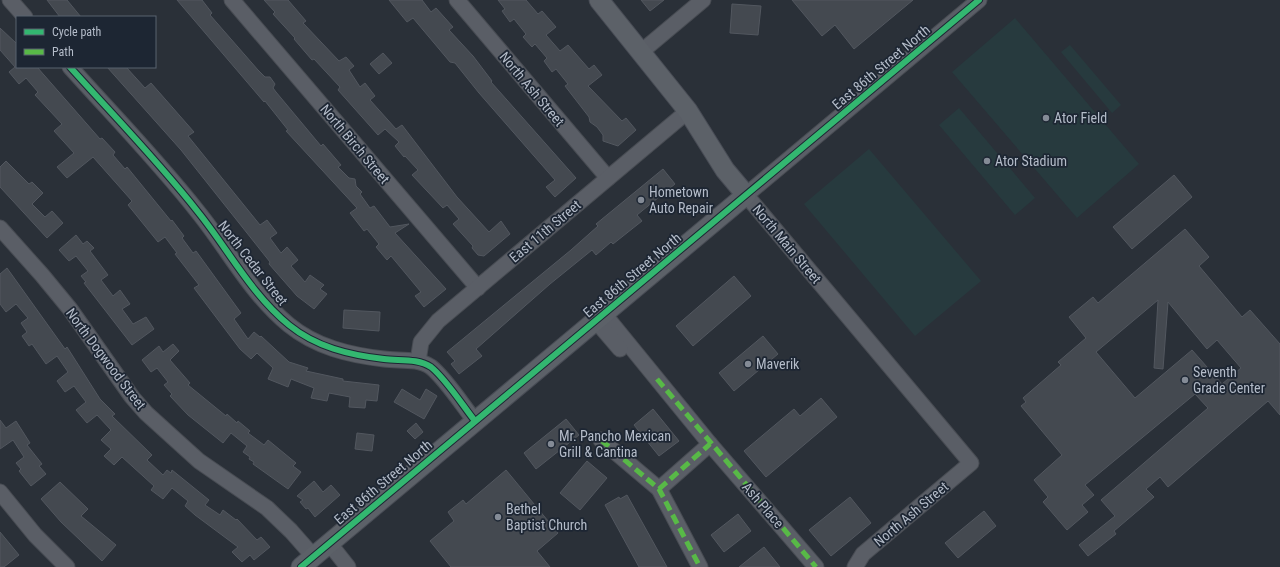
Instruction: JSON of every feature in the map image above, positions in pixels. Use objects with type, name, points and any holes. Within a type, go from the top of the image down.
[{"type":"main road","name":"North Main Street","points":[[599,0],[688,111],[725,170],[746,195]]},
{"type":"main road","name":"East 86th Street North","points":[[307,562],[746,195]]},
{"type":"street","points":[[10,0],[24,16]]},
{"type":"street","name":"North Birch Street","points":[[232,0],[478,288]]},
{"type":"street","name":"North Ash Street","points":[[457,0],[608,178]]},
{"type":"street","points":[[641,52],[703,0]]},
{"type":"street","name":"East 86th Street North","points":[[746,195],[979,0]]},
{"type":"street","name":"North Cedar Street","points":[[71,68],[136,138],[171,179],[212,229],[259,295],[289,325],[305,337],[327,347],[347,353],[384,359],[418,361],[430,367],[475,421]]},
{"type":"street","name":"East 11th Street","points":[[418,361],[421,342],[429,330],[688,111]]},
{"type":"street","name":"North Main Street","points":[[746,195],[970,463]]},
{"type":"street","name":"North Dogwood Street","points":[[0,228],[42,275],[70,310],[132,397],[146,413],[199,461],[267,508],[291,531],[307,562]]},
{"type":"street","name":"Ash Place","points":[[600,317],[657,379],[710,444],[816,567]]},
{"type":"street","points":[[601,440],[659,489],[700,567]]},
{"type":"street","points":[[659,489],[710,444]]},
{"type":"street","name":"North Ash Street","points":[[855,567],[863,554],[970,463]]},
{"type":"street","points":[[0,492],[35,535],[68,567]]},
{"type":"street","points":[[329,544],[348,567]]},
{"type":"green space","name":"Ator Field","points":[[1015,18],[1139,164],[1077,218],[952,72]]},
{"type":"green space","points":[[1070,45],[1121,105],[1112,113],[1061,52]]},
{"type":"green space","name":"Ator Stadium","points":[[959,108],[1035,198],[1015,215],[939,125]]},
{"type":"green space","points":[[869,149],[981,281],[915,336],[804,204]]},
{"type":"building","points":[[47,0],[67,0],[80,16],[59,16]]},
{"type":"building","points":[[177,0],[202,0],[212,13],[210,15],[258,70],[265,77],[270,77],[275,84],[273,88],[276,92],[321,146],[323,144],[341,165],[338,167],[349,178],[355,179],[356,186],[362,192],[360,194],[370,208],[374,206],[390,227],[409,224],[395,233],[446,289],[424,307],[415,296],[421,292],[391,256],[387,260],[376,247],[379,244],[367,229],[364,231],[350,213],[357,208],[286,131],[288,130],[265,101],[264,102]]},
{"type":"building","points":[[264,0],[288,0],[306,21],[303,23],[339,61],[346,57],[354,66],[349,70],[360,87],[365,83],[375,96],[370,100],[396,129],[402,125],[457,197],[489,232],[501,221],[510,234],[484,256],[478,255],[472,248],[473,246],[453,224],[459,219],[447,205],[443,208],[412,175],[418,170],[395,146],[399,142],[385,129],[378,135],[338,90],[340,87],[314,59],[312,60],[294,39],[295,38],[273,14],[275,12]]},
{"type":"building","points":[[389,0],[422,0],[431,12],[436,8],[453,27],[449,30],[473,56],[492,81],[491,82],[576,178],[555,197],[546,187],[555,180],[479,93],[455,63],[450,62],[413,18],[407,22]]},
{"type":"building","points":[[498,0],[526,0],[538,14],[542,11],[556,27],[546,35],[560,51],[568,45],[589,69],[594,65],[602,75],[588,86],[622,121],[626,118],[636,130],[618,146],[603,141],[603,135],[597,127],[590,122],[589,117],[565,86],[568,84],[556,69],[552,72],[544,61],[547,58],[535,44],[532,47],[523,37],[526,34],[514,19],[510,22],[502,11],[505,9]]},
{"type":"building","points":[[641,0],[664,0],[650,11]]},
{"type":"building","points":[[792,0],[913,0],[854,49],[835,25],[822,36]]},
{"type":"building","points":[[732,4],[761,6],[758,35],[730,33]]},
{"type":"building","points":[[0,28],[16,43],[16,68],[38,68],[100,139],[102,138],[115,152],[113,155],[125,169],[127,167],[171,221],[172,220],[184,236],[182,238],[193,253],[196,251],[241,313],[234,319],[248,339],[254,332],[260,337],[261,336],[289,362],[308,368],[306,371],[343,379],[343,381],[379,385],[377,401],[366,400],[365,408],[349,407],[350,397],[329,393],[327,401],[311,398],[314,388],[291,379],[288,387],[268,379],[273,368],[257,353],[251,359],[240,349],[194,288],[199,285],[175,254],[177,253],[165,237],[158,242],[128,205],[132,201],[93,157],[67,178],[57,167],[74,153],[54,131],[62,124],[35,95],[38,92],[26,78],[19,84],[9,72],[15,67],[0,50]]},
{"type":"building","points":[[383,53],[392,63],[379,74],[370,64]]},
{"type":"building","points":[[108,68],[127,68],[145,88],[151,83],[194,132],[188,136],[260,225],[267,220],[277,233],[270,238],[281,253],[287,247],[298,260],[291,266],[305,282],[310,275],[324,285],[320,289],[327,294],[314,309],[297,296],[269,264],[270,262],[181,150]]},
{"type":"building","points":[[6,161],[29,184],[32,182],[43,193],[32,204],[45,217],[52,211],[63,223],[47,238],[0,187],[0,167]]},
{"type":"building","points":[[663,169],[675,184],[637,215],[642,221],[613,244],[611,242],[596,255],[592,250],[550,284],[476,349],[482,356],[459,374],[451,364],[455,361],[447,352],[571,250],[598,226],[596,224]]},
{"type":"building","points":[[1174,175],[1192,197],[1132,249],[1113,227]]},
{"type":"building","name":"Seventh Grade Center","points":[[1185,229],[1209,257],[1199,266],[1242,317],[1250,310],[1280,344],[1280,415],[1268,401],[1168,487],[1160,477],[1146,489],[1154,497],[1114,531],[1116,534],[1088,556],[1079,545],[1115,516],[1101,500],[1208,408],[1195,394],[1085,485],[1094,495],[1082,505],[1088,512],[1067,530],[1043,502],[1048,497],[1034,480],[1062,455],[1021,406],[1026,402],[1023,398],[1061,365],[1058,362],[1086,338],[1069,317],[1093,297],[1098,303]],"holes":[[[1158,300],[1154,368],[1163,369],[1168,302],[1207,349],[1217,340],[1241,368],[1222,384],[1192,350],[1135,398],[1096,352]]]},
{"type":"building","points":[[76,235],[83,244],[87,241],[94,248],[90,251],[108,275],[101,280],[113,296],[120,290],[130,304],[122,309],[133,324],[146,317],[154,329],[132,345],[84,283],[86,282],[81,276],[88,271],[76,256],[69,261],[59,250]]},
{"type":"building","points":[[7,268],[65,349],[67,347],[100,399],[115,414],[112,416],[152,455],[147,460],[163,475],[167,470],[171,473],[172,470],[209,500],[205,505],[220,515],[223,510],[236,520],[237,519],[257,540],[261,537],[270,547],[254,560],[250,555],[242,562],[232,552],[238,547],[195,515],[185,506],[188,501],[172,488],[163,499],[151,490],[154,486],[122,457],[114,465],[104,456],[111,449],[101,440],[111,430],[97,415],[87,423],[76,410],[86,402],[74,386],[65,392],[57,381],[68,372],[57,356],[46,364],[32,344],[29,346],[22,336],[27,332],[21,323],[28,318],[16,304],[6,312],[0,304],[0,274]]},
{"type":"building","points":[[734,276],[751,296],[693,346],[676,326]]},
{"type":"building","points":[[344,310],[380,312],[379,331],[343,328]]},
{"type":"building","name":"Maverik","points":[[763,336],[778,354],[734,391],[719,373]]},
{"type":"building","points":[[173,344],[179,351],[170,360],[190,383],[188,385],[226,416],[227,414],[237,423],[238,421],[250,431],[248,433],[264,445],[268,440],[296,463],[293,466],[301,472],[288,489],[253,464],[254,462],[249,459],[250,457],[243,452],[247,446],[231,433],[223,443],[188,415],[170,396],[172,394],[164,385],[168,382],[157,368],[151,372],[142,360],[159,346],[163,352]]},
{"type":"building","points":[[402,389],[420,400],[426,389],[437,396],[424,419],[394,402]]},
{"type":"building","points":[[821,398],[837,417],[766,477],[744,451],[794,409],[800,416]]},
{"type":"building","points":[[653,409],[679,441],[659,456],[634,425]]},
{"type":"building","name":"Mr. Pancho Mexican Grill & Cantina","points":[[566,419],[579,435],[536,469],[524,453]]},
{"type":"building","points":[[0,420],[6,428],[16,421],[30,443],[27,445],[42,464],[39,466],[46,474],[31,486],[19,471],[21,469],[16,463],[24,457],[13,440],[0,449]]},
{"type":"building","points":[[416,423],[423,432],[415,439],[407,431]]},
{"type":"building","points":[[357,433],[374,435],[372,451],[355,449]]},
{"type":"building","points":[[587,461],[607,478],[580,510],[560,493]]},
{"type":"building","name":"Bethel Baptist Church","points":[[506,470],[558,533],[537,551],[550,567],[451,567],[430,541],[454,521],[448,512],[463,500],[466,504]]},
{"type":"building","points":[[314,481],[323,492],[331,485],[340,495],[315,517],[308,508],[306,509],[300,502],[303,500],[297,496]]},
{"type":"building","points":[[60,482],[88,509],[81,516],[116,545],[102,561],[61,522],[41,499]]},
{"type":"building","points":[[627,495],[667,567],[639,567],[605,505],[619,497],[620,499]]},
{"type":"building","points":[[850,497],[871,523],[831,556],[809,530]]},
{"type":"building","points":[[984,511],[996,526],[958,558],[945,543]]},
{"type":"building","points":[[738,514],[751,531],[724,552],[711,535]]},
{"type":"building","points":[[0,532],[19,555],[4,567],[0,567]]},
{"type":"building","points":[[764,547],[780,567],[739,567]]},
{"type":"marked path","points":[[657,379],[816,567]]},
{"type":"marked path","points":[[601,440],[659,489],[700,567]]},
{"type":"marked path","points":[[659,489],[710,444]]},
{"type":"cycle path","points":[[301,567],[979,0]]},
{"type":"cycle path","points":[[71,68],[183,193],[209,226],[240,271],[275,313],[299,333],[334,349],[358,355],[384,359],[414,361],[426,364],[443,378],[475,421]]},
{"type":"place","name":"Ator Field","points":[[1046,118]]},
{"type":"place","name":"Ator Stadium","points":[[987,161]]},
{"type":"place","name":"Hometown Auto Repair","points":[[641,200]]},
{"type":"place","name":"Maverik","points":[[748,364]]},
{"type":"place","name":"Seventh Grade Center","points":[[1185,380]]},
{"type":"place","name":"Mr. Pancho Mexican Grill & Cantina","points":[[551,444]]},
{"type":"place","name":"Bethel Baptist Church","points":[[498,517]]}]
